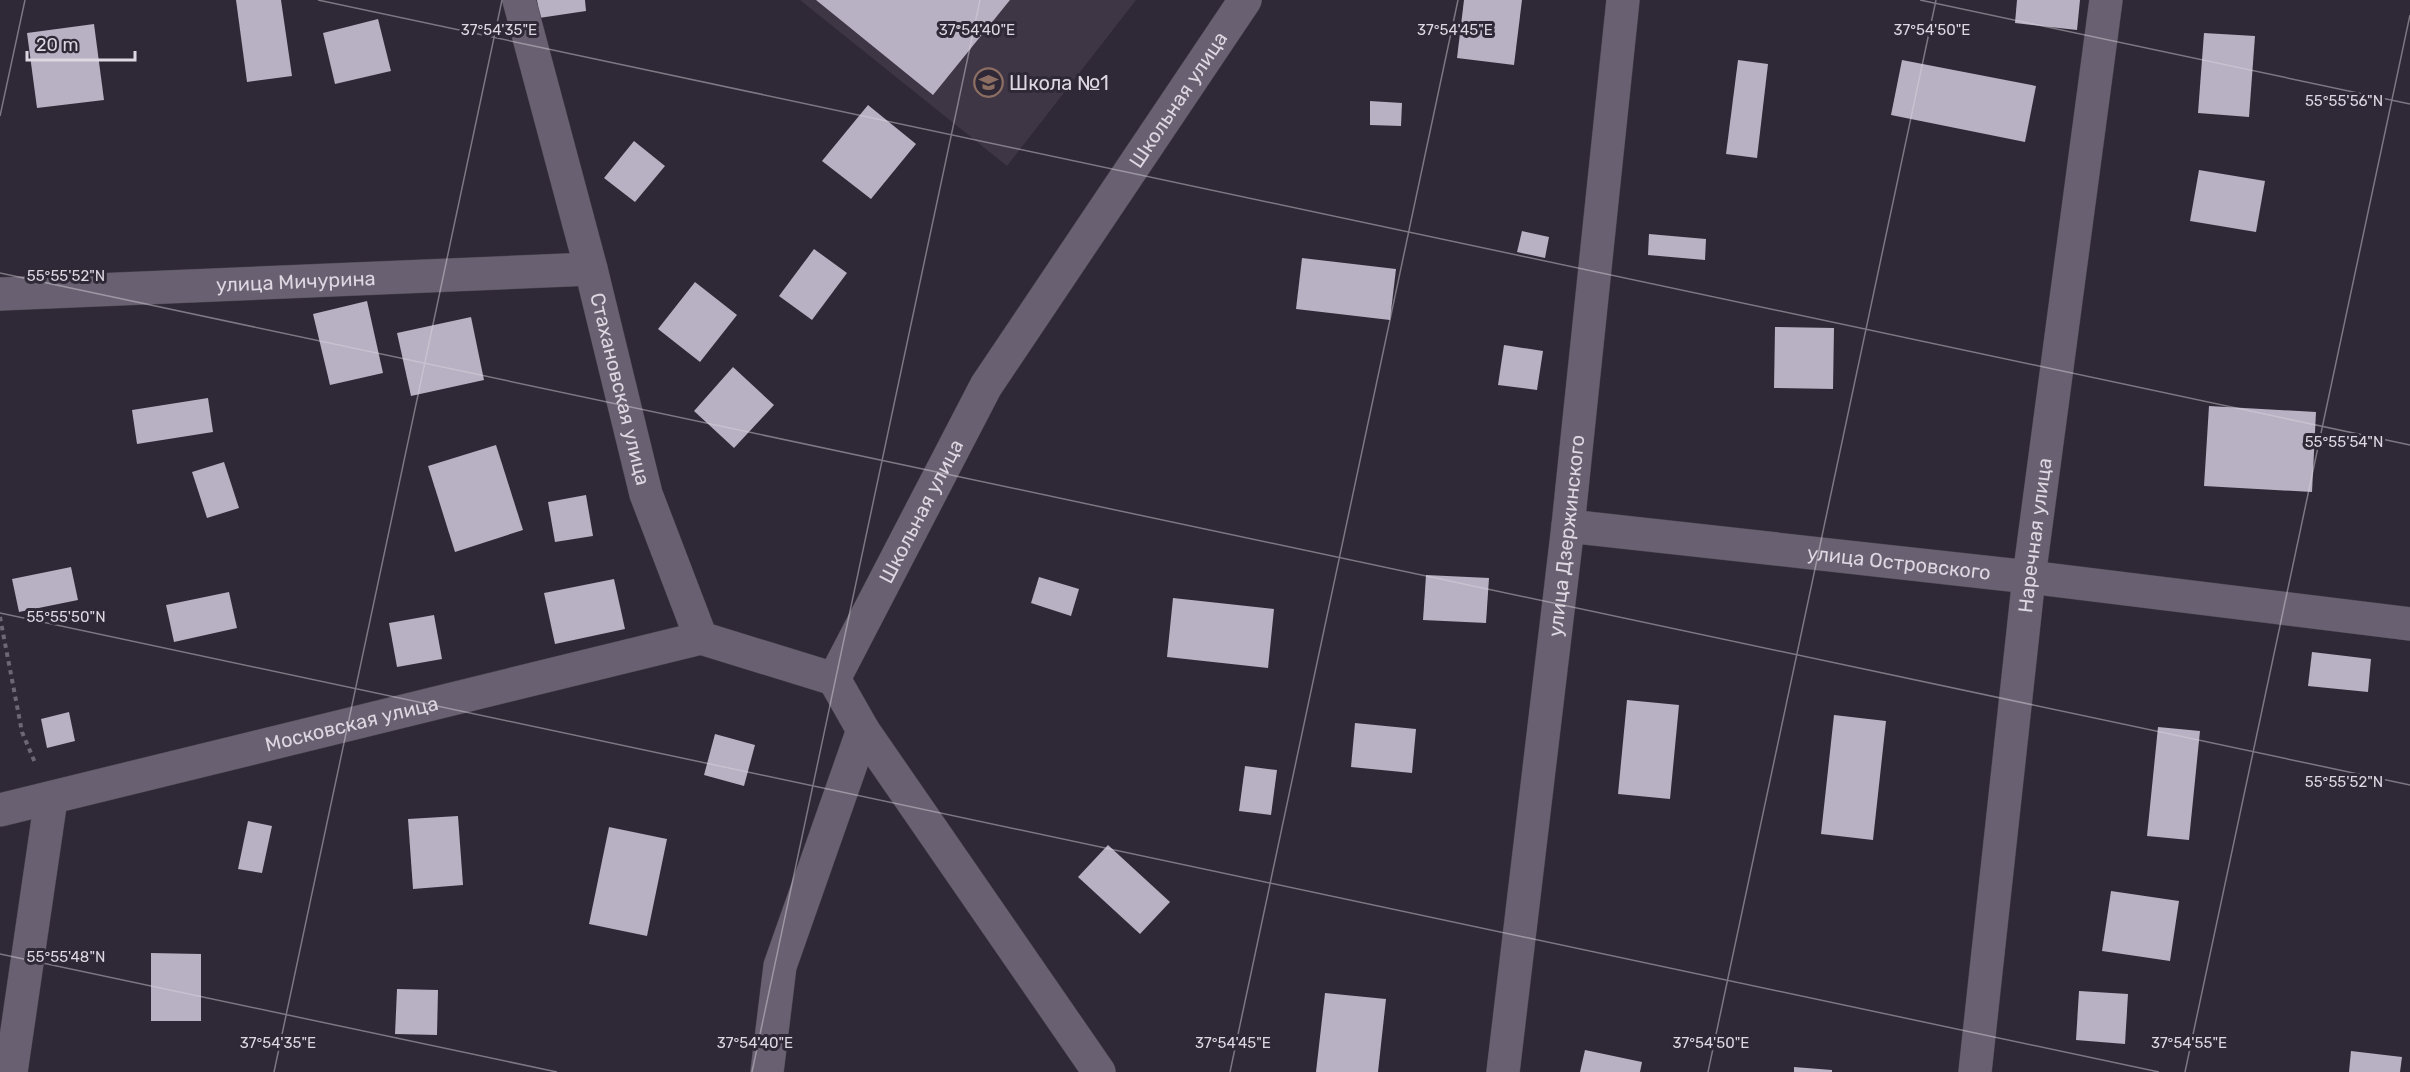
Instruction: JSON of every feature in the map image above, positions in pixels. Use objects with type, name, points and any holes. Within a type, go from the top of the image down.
[{"type":"street","name":"Стахановская улица","points":[[519,0],[591,269],[646,494],[701,638]]},
{"type":"street","name":"Школьная улица","points":[[834,679],[986,386],[1245,0]]},
{"type":"street","name":"улица Дзержинского","points":[[1503,1072],[1568,526],[1623,0]]},
{"type":"street","name":"Наречная улица","points":[[1975,1072],[2029,577],[2106,0]]},
{"type":"street","name":"улица Мичурина","points":[[0,294],[591,269]]},
{"type":"street","name":"улица Островского","points":[[1568,526],[2029,577],[2410,624]]},
{"type":"street","points":[[701,638],[834,679],[863,730],[1099,1072]]},
{"type":"street","name":"Московская улица","points":[[0,810],[701,638]]},
{"type":"street","points":[[767,1072],[780,966],[863,730]]},
{"type":"street","points":[[11,1072],[51,799]]},
{"type":"path","points":[[0,617],[22,732],[51,799]]},
{"type":"shaded area","name":"Школа №1","points":[[800,0],[1136,0],[1007,166]]},
{"type":"building","points":[[236,0],[281,0],[292,76],[247,82]]},
{"type":"building","points":[[537,0],[585,0],[586,11],[539,18]]},
{"type":"building","points":[[816,0],[1010,0],[933,95]]},
{"type":"building","points":[[1464,0],[1522,0],[1514,65],[1457,58]]},
{"type":"building","points":[[2017,0],[2080,0],[2077,30],[2015,23]]},
{"type":"building","points":[[378,19],[391,71],[335,84],[323,33]]},
{"type":"building","points":[[94,24],[104,100],[37,108],[27,33]]},
{"type":"building","points":[[2204,33],[2255,36],[2249,117],[2198,113]]},
{"type":"building","points":[[1738,60],[1768,64],[1757,158],[1726,154]]},
{"type":"building","points":[[1902,60],[2036,86],[2025,142],[1891,115]]},
{"type":"building","points":[[1370,101],[1402,103],[1401,126],[1370,125]]},
{"type":"building","points":[[868,105],[916,144],[871,199],[822,161]]},
{"type":"building","points":[[634,141],[665,166],[635,202],[604,178]]},
{"type":"building","points":[[2199,170],[2265,181],[2256,232],[2190,221]]},
{"type":"building","points":[[1522,231],[1549,237],[1545,258],[1517,252]]},
{"type":"building","points":[[1649,234],[1706,239],[1705,260],[1648,255]]},
{"type":"building","points":[[814,249],[847,273],[812,320],[779,296]]},
{"type":"building","points":[[1302,258],[1396,269],[1390,320],[1296,309]]},
{"type":"building","points":[[695,282],[737,315],[700,362],[658,329]]},
{"type":"building","points":[[367,301],[383,373],[330,385],[313,314]]},
{"type":"building","points":[[471,317],[484,380],[411,396],[397,333]]},
{"type":"building","points":[[1775,327],[1834,328],[1833,389],[1774,388]]},
{"type":"building","points":[[1504,345],[1543,351],[1537,390],[1498,385]]},
{"type":"building","points":[[733,367],[774,405],[734,448],[694,411]]},
{"type":"building","points":[[208,398],[213,432],[137,444],[132,410]]},
{"type":"building","points":[[2209,406],[2316,412],[2312,492],[2204,486]]},
{"type":"building","points":[[496,445],[523,530],[455,552],[428,466]]},
{"type":"building","points":[[224,462],[239,508],[207,518],[192,472]]},
{"type":"building","points":[[586,495],[593,536],[555,542],[548,502]]},
{"type":"building","points":[[71,567],[78,600],[19,612],[12,579]]},
{"type":"building","points":[[1426,575],[1489,578],[1486,623],[1423,620]]},
{"type":"building","points":[[1039,577],[1079,589],[1071,616],[1031,603]]},
{"type":"building","points":[[614,579],[625,629],[555,644],[544,593]]},
{"type":"building","points":[[229,592],[237,628],[174,642],[166,605]]},
{"type":"building","points":[[1173,598],[1274,609],[1268,668],[1167,657]]},
{"type":"building","points":[[434,615],[442,659],[397,667],[389,623]]},
{"type":"building","points":[[2312,652],[2371,659],[2368,692],[2308,686]]},
{"type":"building","points":[[1627,700],[1679,705],[1670,799],[1618,794]]},
{"type":"building","points":[[69,712],[75,741],[47,748],[41,719]]},
{"type":"building","points":[[1834,715],[1886,721],[1873,840],[1821,834]]},
{"type":"building","points":[[1355,723],[1416,729],[1412,773],[1351,767]]},
{"type":"building","points":[[2158,727],[2200,731],[2189,840],[2147,836]]},
{"type":"building","points":[[715,734],[755,745],[744,786],[704,775]]},
{"type":"building","points":[[1245,766],[1277,770],[1271,815],[1239,811]]},
{"type":"building","points":[[458,816],[463,885],[413,889],[408,819]]},
{"type":"building","points":[[248,821],[272,826],[262,873],[238,869]]},
{"type":"building","points":[[609,827],[667,839],[647,936],[589,924]]},
{"type":"building","points":[[1108,845],[1170,902],[1140,934],[1078,877]]},
{"type":"building","points":[[2111,891],[2179,901],[2170,961],[2102,951]]},
{"type":"building","points":[[151,953],[201,954],[201,1021],[151,1021]]},
{"type":"building","points":[[397,989],[438,990],[437,1035],[395,1034]]},
{"type":"building","points":[[2079,991],[2128,994],[2125,1044],[2076,1040]]},
{"type":"building","points":[[1325,993],[1386,999],[1378,1072],[1316,1072]]},
{"type":"building","points":[[1585,1050],[1642,1062],[1640,1072],[1580,1072]]},
{"type":"building","points":[[2351,1051],[2402,1057],[2400,1072],[2349,1072]]},
{"type":"building","points":[[1794,1067],[1832,1070],[1832,1072],[1794,1072]]},
{"type":"place","name":"Школа №1","points":[[988,83]]}]
